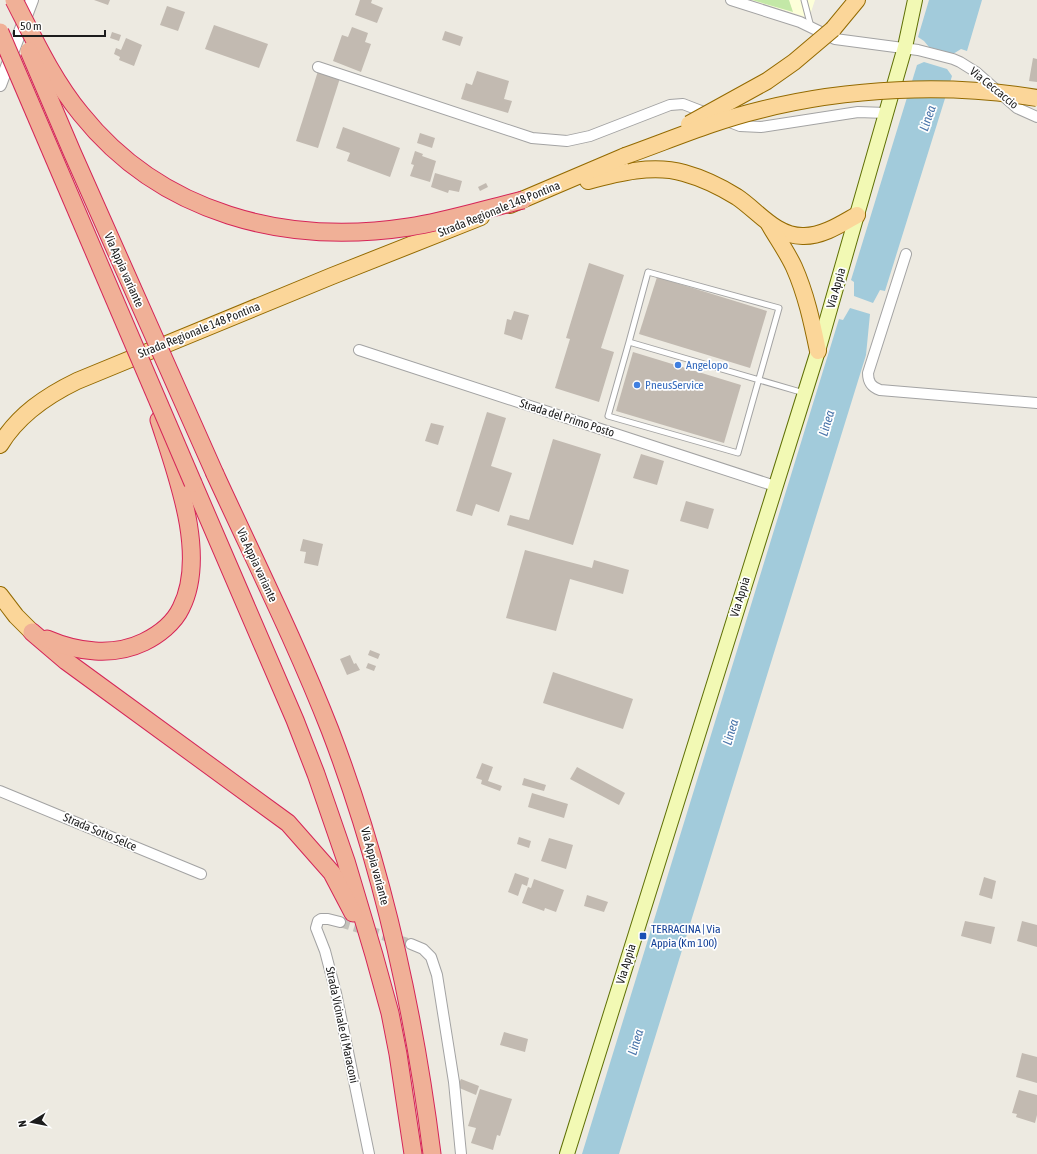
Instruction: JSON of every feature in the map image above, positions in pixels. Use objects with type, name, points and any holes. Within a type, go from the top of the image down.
[{"type":"highway","name":"Via Appia variante","points":[[8,0],[72,152],[215,474],[290,634],[330,730],[362,820],[388,915],[408,1001],[421,1073],[432,1154]]},
{"type":"highway","points":[[14,0],[41,53],[63,90],[97,133],[124,158],[152,180],[174,193],[207,208],[235,218],[277,227],[317,231],[356,232],[386,230],[421,225],[523,200]]},
{"type":"highway","name":"Via Appia variante","points":[[0,32],[141,361],[187,486],[282,688],[318,780],[346,860],[386,996],[398,1054],[413,1154]]},
{"type":"highway","points":[[32,632],[69,647],[94,651],[109,651],[140,644],[154,636],[168,625],[181,609],[187,595],[192,572],[187,486]]},
{"type":"highway","points":[[32,632],[66,661],[288,823],[332,873],[351,908],[365,942],[398,1054]]},
{"type":"main road","points":[[625,156],[719,108],[767,81],[794,62],[833,29],[857,0]]},
{"type":"main road","name":"Via Appia","points":[[910,45],[915,0]]},
{"type":"main road","name":"Via Appia","points":[[567,1154],[818,351],[886,113],[910,45],[919,0]]},
{"type":"main road","name":"Strada Regionale 148 Pontina","points":[[0,445],[11,429],[24,415],[42,400],[61,388],[114,364],[523,200],[625,156],[711,124],[776,106],[860,93],[928,90],[995,92],[1037,98]]},
{"type":"main road","points":[[523,200],[619,173],[658,169],[685,173],[704,180],[736,197],[768,223],[795,236],[821,233],[857,215]]},
{"type":"main road","points":[[768,223],[793,267],[802,287],[818,351]]},
{"type":"main road","points":[[0,595],[16,616],[32,632]]},
{"type":"street","points":[[0,85],[32,0]]},
{"type":"street","name":"Via Ceccaccio","points":[[731,0],[774,13],[811,27],[835,39],[910,45],[960,62],[976,72],[1013,105],[1024,112],[1037,117]]},
{"type":"street","points":[[318,67],[532,138],[567,141],[590,136],[670,105],[683,104],[740,126],[761,127],[858,112],[886,113]]},
{"type":"street","points":[[906,254],[868,373],[871,385],[880,390],[1037,403]]},
{"type":"street","name":"Strada del Primo Posto","points":[[359,350],[775,486]]},
{"type":"street","name":"Strada Sotto Selce","points":[[0,790],[201,874]]},
{"type":"street","name":"Strada Vicinale di Maraconi","points":[[340,922],[328,918],[321,919],[318,921],[316,928],[325,951],[336,993],[369,1154]]},
{"type":"street","points":[[411,944],[423,949],[431,956],[437,975],[454,1082],[461,1154]]},
{"type":"lane","points":[[804,0],[811,27]]},
{"type":"lane","points":[[648,272],[779,308],[759,379],[738,453],[608,416],[648,272]]},
{"type":"lane","points":[[629,342],[805,393]]},
{"type":"shaded area","points":[[752,0],[815,0],[809,18]]},
{"type":"green space","points":[[752,0],[789,0],[793,12]]},
{"type":"water","points":[[929,0],[982,0],[967,51],[961,49],[953,54],[929,47],[918,37]]},
{"type":"water","name":"Linea","points":[[924,62],[947,69],[952,76],[885,291],[880,290],[873,303],[854,296],[854,282],[851,280],[917,65]]},
{"type":"water","name":"Linea","points":[[850,308],[870,314],[866,355],[619,1154],[582,1154],[839,319],[843,320]]},
{"type":"building","points":[[94,0],[110,0],[108,5]]},
{"type":"building","points":[[360,0],[372,0],[371,3],[383,8],[377,23],[355,15]]},
{"type":"building","points":[[167,6],[185,12],[178,31],[160,25]]},
{"type":"building","points":[[214,25],[268,44],[259,68],[205,49]]},
{"type":"building","points":[[352,27],[368,33],[365,42],[371,44],[361,72],[333,61],[342,35],[348,37]]},
{"type":"building","points":[[445,31],[463,37],[460,46],[442,40]]},
{"type":"building","points":[[112,32],[121,35],[119,41],[110,38]]},
{"type":"building","points":[[126,38],[142,45],[134,66],[119,60],[120,57],[114,54],[116,48],[121,50]]},
{"type":"building","points":[[1033,58],[1037,59],[1037,82],[1029,81]]},
{"type":"building","points":[[318,71],[340,78],[318,148],[296,141]]},
{"type":"building","points":[[477,71],[509,81],[504,99],[512,101],[508,113],[461,99],[466,83],[472,85]]},
{"type":"building","points":[[343,127],[400,148],[390,177],[347,161],[350,153],[336,148]]},
{"type":"building","points":[[420,133],[435,138],[432,148],[417,143]]},
{"type":"building","points":[[415,151],[423,154],[422,156],[436,161],[430,182],[410,176],[414,165],[411,164]]},
{"type":"building","points":[[435,173],[462,181],[459,192],[449,190],[448,193],[431,187]]},
{"type":"building","points":[[486,183],[488,187],[480,191],[478,187]]},
{"type":"building","points":[[589,263],[624,275],[601,348],[614,352],[599,402],[555,388],[570,339],[566,338]]},
{"type":"building","points":[[657,277],[767,311],[750,368],[639,334]]},
{"type":"building","points":[[514,311],[529,315],[522,340],[504,334],[507,319],[511,320]]},
{"type":"building","points":[[633,352],[741,385],[724,443],[616,411]]},
{"type":"building","points":[[487,412],[506,418],[491,466],[512,473],[499,512],[476,504],[472,516],[456,511]]},
{"type":"building","points":[[431,423],[444,426],[438,445],[425,441]]},
{"type":"building","points":[[553,439],[601,454],[573,545],[507,525],[510,515],[529,520]]},
{"type":"building","points":[[641,454],[664,461],[657,485],[633,478]]},
{"type":"building","points":[[686,501],[714,509],[708,529],[680,521]]},
{"type":"building","points":[[303,539],[323,544],[318,566],[304,563],[306,552],[300,551]]},
{"type":"building","points":[[525,550],[592,568],[594,560],[629,570],[623,594],[570,579],[556,631],[506,618]]},
{"type":"building","points":[[370,650],[380,654],[378,659],[368,655]]},
{"type":"building","points":[[350,655],[354,664],[356,663],[360,670],[347,675],[340,659]]},
{"type":"building","points":[[368,663],[376,666],[374,671],[366,668]]},
{"type":"building","points":[[553,672],[633,699],[623,729],[543,703]]},
{"type":"building","points":[[482,763],[493,767],[488,781],[502,786],[500,791],[481,784],[482,780],[476,778]]},
{"type":"building","points":[[577,767],[625,793],[619,805],[570,779]]},
{"type":"building","points":[[524,778],[546,785],[544,791],[522,785]]},
{"type":"building","points":[[532,793],[568,804],[564,818],[528,807]]},
{"type":"building","points":[[519,837],[531,841],[529,848],[517,844]]},
{"type":"building","points":[[549,838],[573,845],[566,869],[541,861]]},
{"type":"building","points":[[515,873],[529,878],[527,886],[522,884],[518,896],[508,892]]},
{"type":"building","points":[[984,877],[996,881],[992,899],[979,895]]},
{"type":"building","points":[[534,879],[564,890],[556,912],[545,908],[544,911],[522,903],[528,887],[531,888]]},
{"type":"building","points":[[587,895],[608,902],[604,912],[584,906]]},
{"type":"building","points":[[965,921],[995,927],[991,944],[961,936]]},
{"type":"building","points":[[1022,921],[1037,925],[1037,947],[1017,941]]},
{"type":"building","points":[[504,1032],[528,1039],[525,1052],[500,1045]]},
{"type":"building","points":[[1022,1053],[1037,1057],[1037,1083],[1016,1077]]},
{"type":"building","points":[[461,1079],[479,1086],[476,1095],[457,1087]]},
{"type":"building","points":[[480,1089],[512,1099],[500,1136],[497,1135],[493,1150],[471,1143],[476,1128],[468,1126]]},
{"type":"building","points":[[1019,1090],[1037,1095],[1037,1115],[1035,1123],[1016,1117],[1017,1114],[1012,1113]]},
{"type":"tunnel","points":[[340,922],[411,944]]},
{"type":"place","name":"Angelopo","points":[[678,365]]},
{"type":"place","name":"PneusService","points":[[637,385]]},
{"type":"place","name":"TERRACINA | Via Appia (Km 100)","points":[[643,936]]}]
